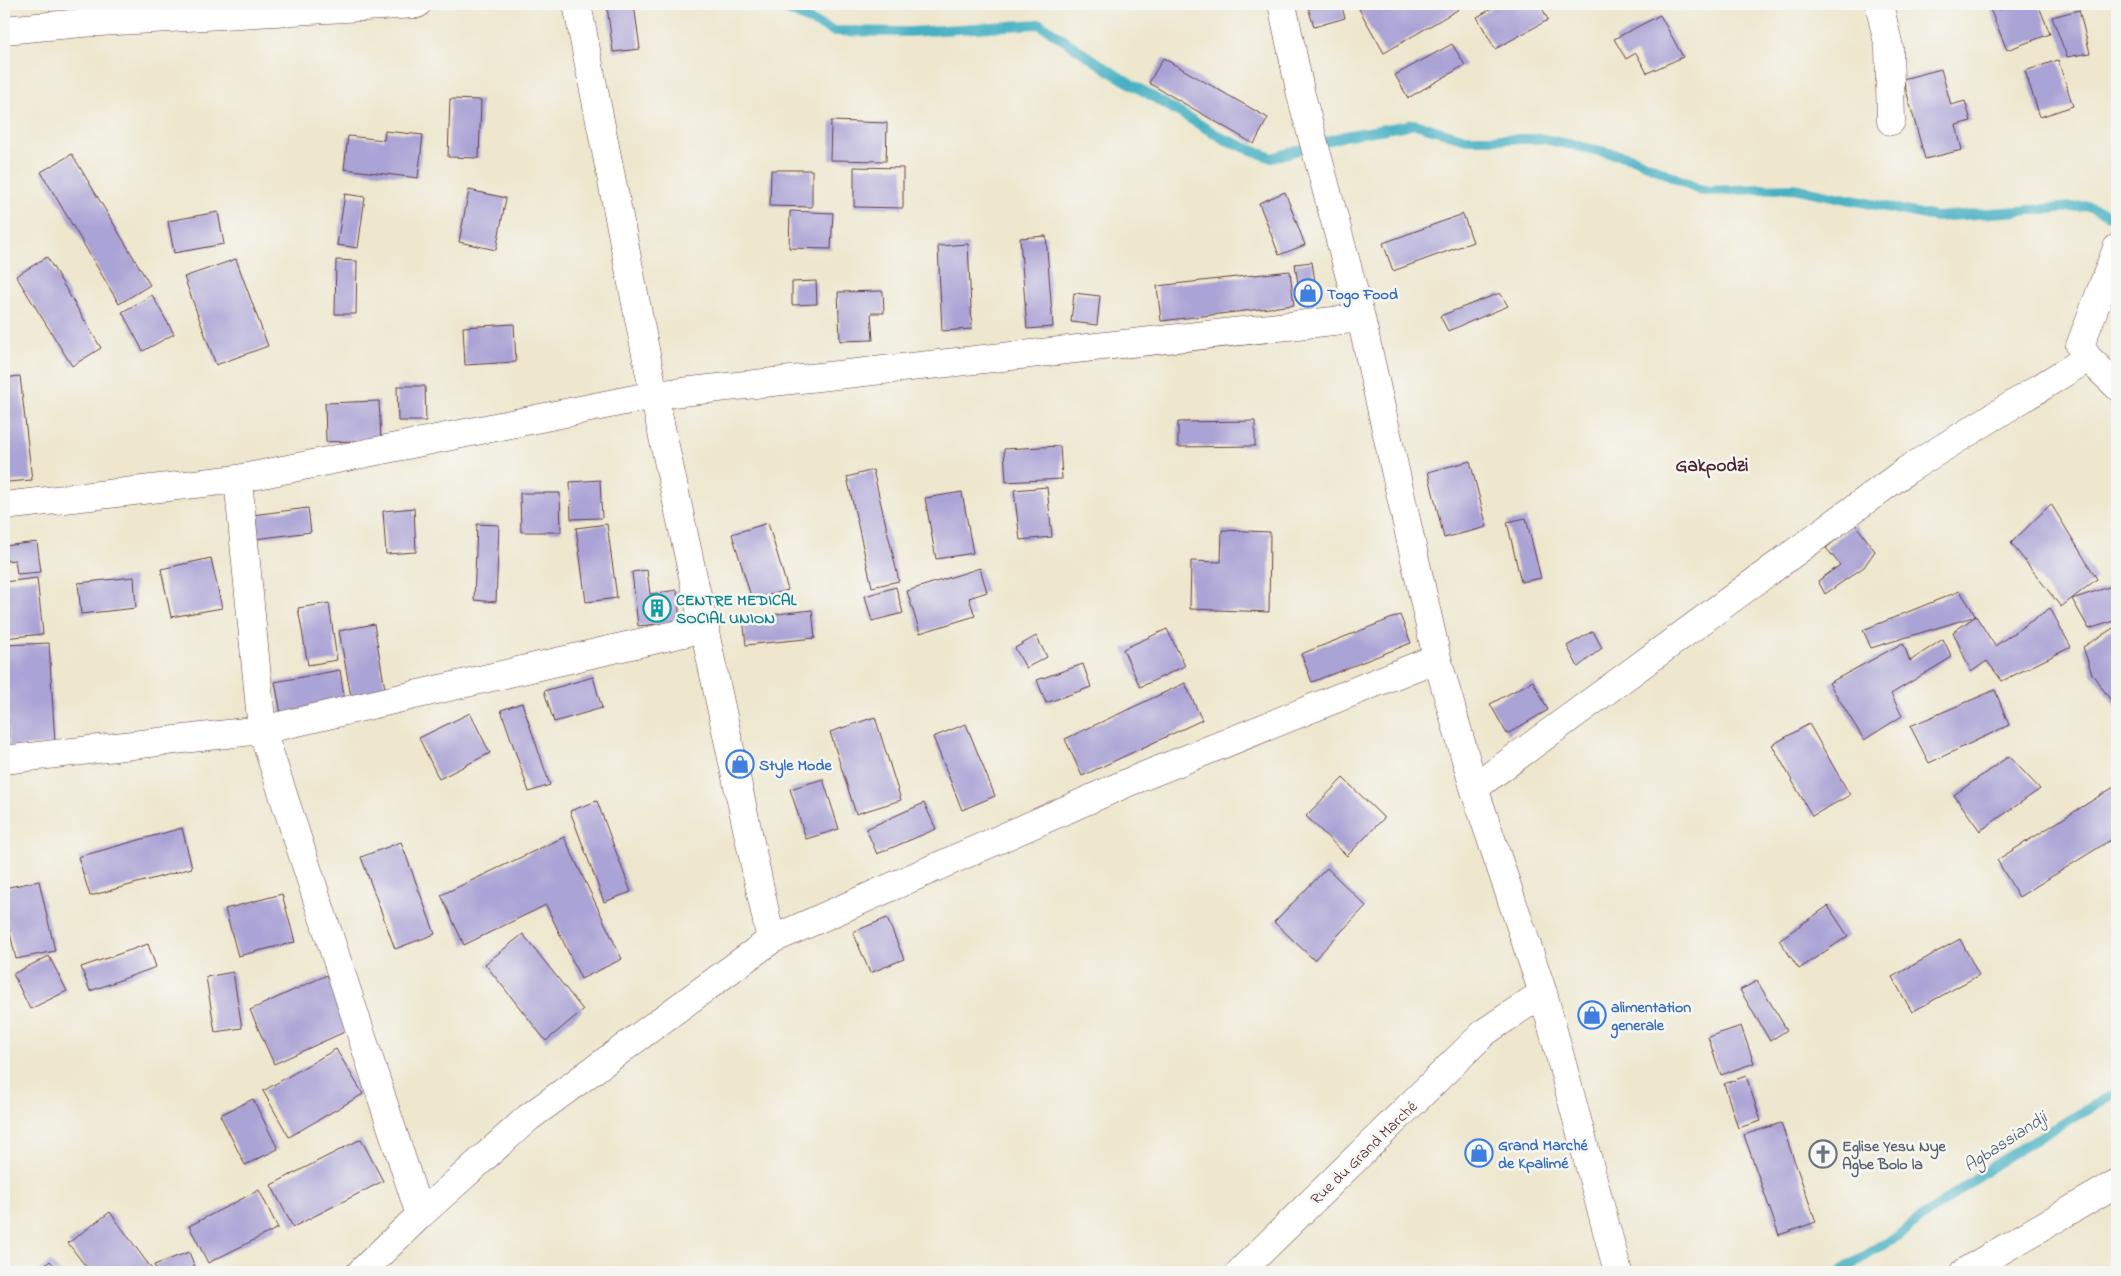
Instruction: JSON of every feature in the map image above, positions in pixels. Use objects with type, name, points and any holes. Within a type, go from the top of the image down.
[{"type":"street","points":[[4,30],[82,23],[417,4]]},
{"type":"street","points":[[577,4],[654,395],[771,940]]},
{"type":"street","points":[[1282,4],[1301,94],[1361,318],[1437,658],[1474,788],[1543,994],[1618,1272]]},
{"type":"street","points":[[1879,4],[1889,47],[1891,121]]},
{"type":"street","points":[[2117,248],[2080,346],[2088,358],[2117,386]]},
{"type":"street","points":[[4,506],[238,479],[654,395],[1361,318]]},
{"type":"street","points":[[1474,788],[1906,470],[2088,358]]},
{"type":"street","points":[[238,479],[262,730],[420,1215]]},
{"type":"street","points":[[4,760],[262,730],[704,628]]},
{"type":"street","points":[[361,1272],[420,1215],[528,1118],[771,940],[1129,782],[1437,658]]},
{"type":"street","name":"Rue du Grand Marché","points":[[1240,1272],[1485,1032],[1543,994]]},
{"type":"street","points":[[1964,1272],[2117,1183]]},
{"type":"building","points":[[634,4],[640,49],[613,52],[607,6]]},
{"type":"building","points":[[1307,4],[1341,4],[1345,18],[1314,27]]},
{"type":"building","points":[[1369,4],[1457,4],[1459,9],[1384,53],[1359,9]]},
{"type":"building","points":[[1491,4],[1540,4],[1548,20],[1495,49],[1477,17],[1493,8]]},
{"type":"building","points":[[1988,4],[2011,4],[1998,10],[2015,4],[2038,4],[2050,34],[2007,50]]},
{"type":"building","points":[[2079,10],[2090,53],[2067,57],[2052,17]]},
{"type":"building","points":[[1660,15],[1683,57],[1647,73],[1636,53],[1626,59],[1614,39]]},
{"type":"building","points":[[1452,44],[1465,65],[1408,98],[1395,75]]},
{"type":"building","points":[[1163,58],[1268,118],[1254,144],[1149,83]]},
{"type":"building","points":[[2058,60],[2073,106],[2040,117],[2025,71]]},
{"type":"building","points":[[1941,69],[1951,105],[1965,101],[1971,121],[1956,125],[1962,150],[1925,159],[1903,79]]},
{"type":"building","points":[[450,99],[481,100],[479,158],[448,157]]},
{"type":"building","points":[[831,121],[887,123],[886,161],[830,160]]},
{"type":"building","points":[[385,131],[423,135],[418,178],[344,169],[348,136],[384,140]]},
{"type":"building","points":[[72,154],[150,285],[119,304],[41,172]]},
{"type":"building","points":[[854,167],[903,168],[903,208],[854,207]]},
{"type":"building","points":[[771,170],[812,170],[812,207],[770,206]]},
{"type":"building","points":[[469,190],[506,198],[496,250],[459,242]]},
{"type":"building","points":[[1285,192],[1305,245],[1279,255],[1259,203]]},
{"type":"building","points":[[345,194],[365,197],[358,248],[337,245]]},
{"type":"building","points":[[790,211],[833,213],[831,249],[789,248]]},
{"type":"building","points":[[218,212],[224,244],[174,253],[168,221]]},
{"type":"building","points":[[1463,214],[1473,242],[1393,271],[1383,243]]},
{"type":"building","points":[[1046,236],[1053,327],[1027,329],[1020,238]]},
{"type":"building","points":[[968,244],[972,329],[942,331],[938,246]]},
{"type":"building","points":[[47,257],[101,348],[72,366],[16,276]]},
{"type":"building","points":[[236,259],[268,346],[216,365],[184,277]]},
{"type":"building","points":[[336,260],[357,261],[356,314],[335,314]]},
{"type":"building","points":[[1312,262],[1317,295],[1300,297],[1295,264]]},
{"type":"building","points":[[1290,271],[1294,305],[1161,321],[1157,286]]},
{"type":"building","points":[[816,281],[817,304],[792,305],[792,282]]},
{"type":"building","points":[[883,291],[884,313],[871,313],[873,340],[840,341],[838,292]]},
{"type":"building","points":[[1074,293],[1100,296],[1097,325],[1071,322]]},
{"type":"building","points":[[1500,293],[1508,306],[1448,331],[1440,316]]},
{"type":"building","points":[[152,295],[174,334],[143,351],[122,312]]},
{"type":"building","points":[[514,324],[516,362],[465,365],[463,327]]},
{"type":"building","points":[[20,376],[32,480],[8,482],[4,443],[4,378]]},
{"type":"building","points":[[397,386],[425,386],[426,421],[398,421]]},
{"type":"building","points":[[379,401],[381,440],[326,442],[325,403]]},
{"type":"building","points":[[1255,421],[1255,446],[1178,447],[1178,422]]},
{"type":"building","points":[[1060,446],[1062,479],[1006,482],[1004,449]]},
{"type":"building","points":[[1470,461],[1487,527],[1444,538],[1428,472]]},
{"type":"building","points":[[873,470],[899,581],[872,587],[847,477]]},
{"type":"building","points":[[600,480],[602,518],[571,519],[570,482]]},
{"type":"building","points":[[1047,487],[1052,537],[1020,540],[1014,490]]},
{"type":"building","points":[[962,492],[973,553],[936,559],[925,498]]},
{"type":"building","points":[[520,493],[560,493],[561,532],[521,532]]},
{"type":"building","points":[[2051,504],[2097,579],[2061,607],[2011,543]]},
{"type":"building","points":[[308,508],[311,532],[255,539],[252,515]]},
{"type":"building","points":[[414,508],[416,552],[386,554],[383,511]]},
{"type":"building","points":[[1526,518],[1541,578],[1521,582],[1507,522]]},
{"type":"building","points":[[768,523],[788,590],[752,600],[732,534]]},
{"type":"building","points":[[477,524],[499,525],[496,602],[474,600]]},
{"type":"building","points":[[607,524],[617,598],[586,602],[576,528]]},
{"type":"building","points":[[1855,524],[1875,551],[1864,567],[1825,594],[1818,581],[1840,565],[1826,548]]},
{"type":"building","points":[[1222,530],[1270,532],[1269,612],[1190,609],[1191,561],[1221,562]]},
{"type":"building","points":[[37,542],[41,572],[17,574],[15,560],[4,561],[4,546]]},
{"type":"building","points":[[211,558],[222,608],[171,617],[161,569]]},
{"type":"building","points":[[980,568],[987,592],[969,598],[975,616],[920,633],[907,591]]},
{"type":"building","name":"CENTRE MEDICAL SOCIAL UNION","points":[[647,570],[650,594],[677,590],[680,622],[638,626],[632,572]]},
{"type":"building","points":[[134,577],[136,608],[81,614],[78,583]]},
{"type":"building","points":[[37,578],[43,634],[4,638],[4,582]]},
{"type":"building","points":[[2112,586],[2117,595],[2117,620],[2089,629],[2072,599]]},
{"type":"building","points":[[896,587],[903,613],[872,621],[865,596]]},
{"type":"building","points":[[1960,591],[1976,616],[1871,648],[1863,630]]},
{"type":"building","points":[[329,603],[337,660],[308,665],[298,608]]},
{"type":"building","points":[[2050,608],[2071,647],[2002,681],[1987,661],[1971,672],[1953,632],[1976,616],[1995,646]]},
{"type":"building","points":[[812,610],[815,638],[746,645],[743,618]]},
{"type":"building","points":[[1400,615],[1411,643],[1312,682],[1301,654]]},
{"type":"building","points":[[374,624],[385,689],[351,696],[339,631]]},
{"type":"building","points":[[2115,627],[2117,633],[2117,705],[2115,706],[2092,674],[2083,647]]},
{"type":"building","points":[[1167,629],[1185,666],[1140,687],[1123,649]]},
{"type":"building","points":[[1593,631],[1602,648],[1578,667],[1567,646]]},
{"type":"building","points":[[1036,636],[1047,657],[1026,668],[1015,648]]},
{"type":"building","points":[[1943,639],[1952,657],[1891,694],[1902,716],[1864,740],[1829,683],[1903,643],[1910,661]]},
{"type":"building","points":[[49,643],[55,744],[9,747],[4,645]]},
{"type":"building","points":[[1083,664],[1091,687],[1046,703],[1037,680]]},
{"type":"building","points":[[340,670],[345,703],[281,714],[275,682]]},
{"type":"building","points":[[593,677],[602,708],[554,722],[544,691]]},
{"type":"building","points":[[1533,681],[1548,710],[1507,734],[1490,704]]},
{"type":"building","points":[[1185,683],[1202,720],[1082,776],[1065,739]]},
{"type":"building","points":[[1995,690],[2009,725],[1929,763],[1910,726]]},
{"type":"building","points":[[522,703],[550,785],[529,792],[501,710]]},
{"type":"building","points":[[470,713],[490,753],[439,779],[419,738]]},
{"type":"building","points":[[875,717],[901,800],[856,814],[830,732]]},
{"type":"building","points":[[966,724],[995,796],[962,810],[933,737]]},
{"type":"building","points":[[1809,724],[1850,795],[1812,816],[1772,745]]},
{"type":"building","points":[[2009,756],[2040,789],[1980,831],[1954,795]]},
{"type":"building","points":[[1343,778],[1384,818],[1347,856],[1306,816]]},
{"type":"building","points":[[823,779],[839,829],[806,839],[790,789]]},
{"type":"building","points":[[2117,785],[2117,836],[2019,897],[1997,860]]},
{"type":"building","points":[[597,801],[631,892],[604,902],[570,811]]},
{"type":"building","points":[[924,803],[936,829],[877,854],[866,829]]},
{"type":"building","points":[[182,828],[192,868],[90,896],[78,857]]},
{"type":"building","points":[[564,837],[622,959],[581,979],[546,905],[464,945],[441,895]]},
{"type":"building","points":[[401,842],[435,934],[395,949],[361,857]]},
{"type":"building","points":[[1327,868],[1366,906],[1314,960],[1274,922]]},
{"type":"building","points":[[39,881],[55,951],[16,959],[4,907],[4,888]]},
{"type":"building","points":[[282,894],[295,942],[238,956],[225,909]]},
{"type":"building","points":[[1828,906],[1848,936],[1799,969],[1779,940]]},
{"type":"building","points":[[887,918],[904,959],[870,973],[853,932]]},
{"type":"building","points":[[523,934],[583,1010],[546,1041],[485,964]]},
{"type":"building","points":[[1960,939],[1979,975],[1912,1012],[1892,977]]},
{"type":"building","points":[[148,944],[156,967],[90,991],[81,967]]},
{"type":"building","points":[[49,956],[67,991],[30,1009],[13,974]]},
{"type":"building","points":[[233,972],[242,1028],[215,1032],[206,977]]},
{"type":"building","points":[[327,975],[351,1029],[274,1064],[250,1010]]},
{"type":"building","points":[[1757,981],[1787,1030],[1770,1041],[1740,990]]},
{"type":"building","points":[[1741,1026],[1754,1063],[1721,1075],[1708,1037]]},
{"type":"building","points":[[336,1049],[363,1094],[289,1137],[263,1091]]},
{"type":"building","points":[[1746,1076],[1761,1121],[1738,1128],[1724,1084]]},
{"type":"building","points":[[253,1099],[278,1149],[245,1165],[220,1115]]},
{"type":"building","points":[[1781,1123],[1816,1222],[1779,1235],[1744,1135]]},
{"type":"building","points":[[361,1139],[383,1181],[293,1227],[271,1185]]},
{"type":"building","points":[[259,1190],[278,1228],[208,1263],[189,1226]]},
{"type":"building","points":[[110,1212],[154,1272],[90,1272],[68,1243]]},
{"type":"building","points":[[189,1252],[197,1272],[157,1272],[154,1265]]},
{"type":"building","points":[[50,1261],[60,1272],[37,1272]]},
{"type":"waterway","points":[[774,4],[833,31],[910,32],[1040,24],[1116,75],[1224,139],[1272,158],[1344,136],[1415,124],[1466,139],[1544,139],[1633,158],[1703,191],[1793,188],[1935,217],[2088,206],[2117,218]]},
{"type":"waterway","name":"Agbassiandji","points":[[1839,1272],[1897,1236],[2004,1158],[2117,1092]]},
{"type":"place","name":"Togo Food","points":[[1308,293]]},
{"type":"place","name":"CENTRE MEDICAL SOCIAL UNION","points":[[657,608]]},
{"type":"place","name":"Style Mode","points":[[740,764]]},
{"type":"place","name":"alimentation generale","points":[[1592,1015]]},
{"type":"place","name":"Grand Marché de Kpalimé","points":[[1479,1153]]},
{"type":"place","name":"Eglise Yesu Nye Agbe Bolo la","points":[[1823,1154]]},
{"type":"district","name":"Gakpodzi","points":[[1712,464]]}]
